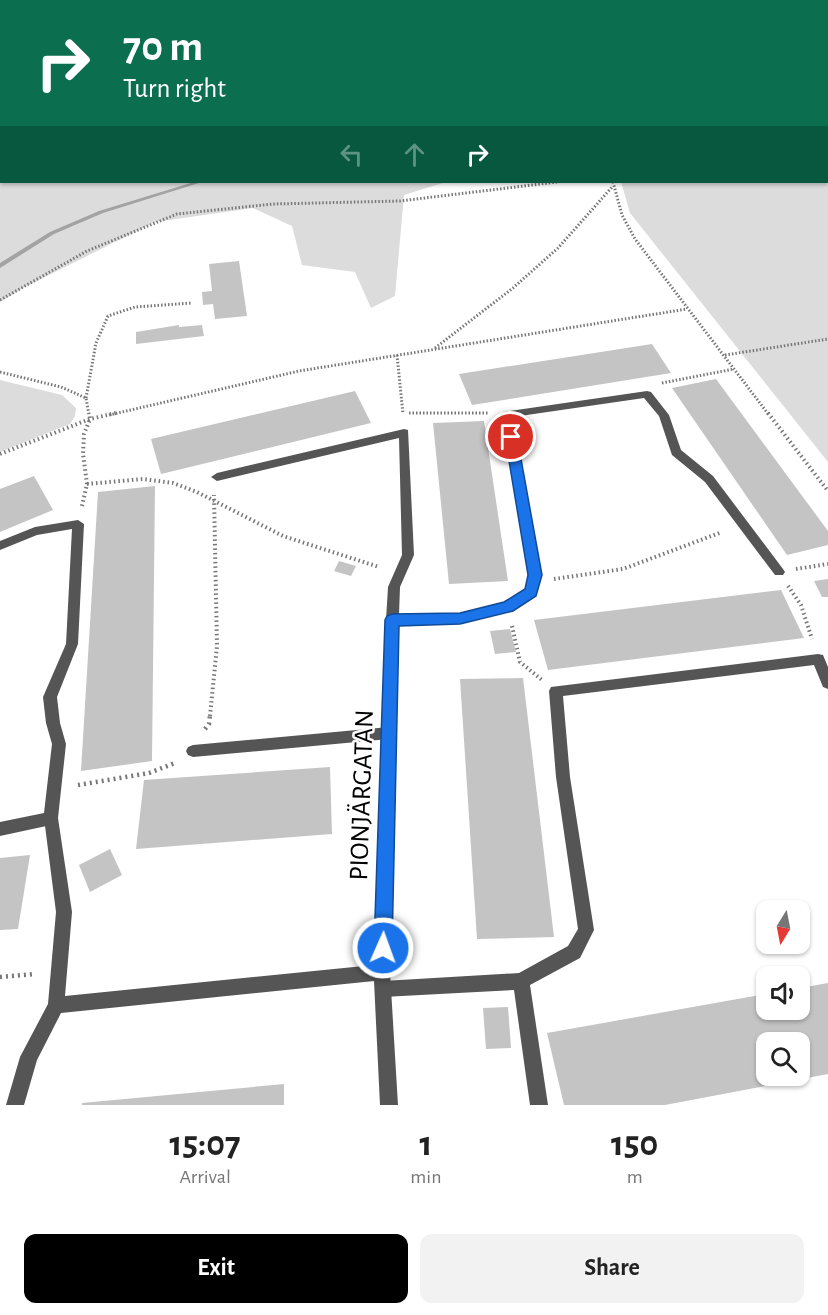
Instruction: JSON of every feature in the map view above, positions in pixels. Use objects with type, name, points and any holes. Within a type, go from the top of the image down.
[{"type":"street","points":[[392,620],[460,618],[508,607],[531,592],[535,575],[507,414],[647,394],[664,415],[676,452],[709,479],[778,572]]},
{"type":"street","points":[[217,477],[404,433]]},
{"type":"street","name":"PIONJÄRGATAN","points":[[389,1105],[382,972],[394,587],[408,555],[404,433]]},
{"type":"street","points":[[0,546],[35,531],[78,524],[72,644],[50,697],[53,723],[59,744],[51,818],[64,912],[56,1005],[29,1057],[15,1105]]},
{"type":"street","points":[[383,989],[521,981],[574,952],[586,930],[563,777],[556,692],[818,659],[828,683]]},
{"type":"street","points":[[193,751],[389,733]]},
{"type":"street","points":[[0,829],[51,818]]},
{"type":"street","points":[[56,1005],[382,972]]},
{"type":"street","points":[[521,981],[539,1105]]},
{"type":"path","points":[[0,300],[87,251],[177,214],[273,204],[400,201],[549,183]]},
{"type":"path","points":[[613,184],[622,215],[636,239],[687,309],[725,355],[828,491]]},
{"type":"path","points":[[433,349],[513,288],[558,248],[613,184]]},
{"type":"path","points":[[78,524],[87,484],[83,454],[84,434],[90,419],[86,398],[100,328],[109,315],[122,310],[192,303]]},
{"type":"path","points":[[0,454],[90,419],[299,371],[687,309]]},
{"type":"path","points":[[725,355],[828,339]]},
{"type":"path","points":[[397,355],[404,433]]},
{"type":"path","points":[[647,394],[643,387],[735,369]]},
{"type":"path","points":[[0,372],[61,387],[86,398]]},
{"type":"path","points":[[402,413],[507,414]]},
{"type":"path","points":[[56,787],[107,782],[148,774],[193,751],[209,724],[217,646],[213,499],[217,477]]},
{"type":"path","points":[[87,484],[159,480],[184,487],[213,499],[254,522],[295,539],[400,573]]},
{"type":"path","points":[[533,581],[623,569],[742,524]]},
{"type":"path","points":[[818,659],[801,605],[778,572],[828,564]]},
{"type":"path","points":[[508,607],[520,662],[556,692]]},
{"type":"path","points":[[0,977],[59,973]]},
{"type":"shaded area","points":[[0,183],[443,183],[404,195],[395,296],[371,308],[355,272],[302,265],[292,226],[253,208],[155,222],[25,287],[0,302]]},
{"type":"shaded area","points":[[621,183],[828,183],[828,462],[630,213]]},
{"type":"shaded area","points":[[0,380],[62,395],[76,408],[75,416],[70,424],[0,452]]},
{"type":"building","points":[[239,261],[247,316],[215,319],[213,304],[203,305],[202,292],[212,291],[209,264]]},
{"type":"building","points":[[179,325],[179,327],[202,325],[204,336],[136,344],[136,332]]},
{"type":"building","points":[[652,344],[671,373],[472,405],[459,374]]},
{"type":"building","points":[[716,379],[828,531],[828,545],[787,555],[672,388]]},
{"type":"building","points":[[355,391],[371,423],[161,474],[151,439]]},
{"type":"building","points":[[484,421],[508,581],[449,584],[433,423]]},
{"type":"building","points":[[34,476],[53,510],[0,532],[0,489]]},
{"type":"building","points":[[155,486],[152,761],[81,771],[98,492]]},
{"type":"building","points":[[339,561],[356,566],[351,576],[334,571]]},
{"type":"building","points":[[828,579],[828,597],[822,597],[814,581]]},
{"type":"building","points":[[781,590],[804,638],[548,670],[534,620]]},
{"type":"building","points":[[510,629],[516,652],[495,654],[490,631]]},
{"type":"building","points":[[523,678],[554,937],[477,939],[460,679]]},
{"type":"building","points":[[330,767],[332,834],[136,849],[144,780]]},
{"type":"building","points":[[110,849],[122,875],[90,892],[79,865]]},
{"type":"building","points":[[30,855],[18,929],[0,930],[0,858]]},
{"type":"building","points":[[828,983],[828,1074],[810,1077],[810,1032],[756,1032],[756,1086],[765,1086],[665,1105],[564,1105],[547,1033],[756,996],[756,1020],[810,1020],[810,986]]},
{"type":"building","points":[[508,1007],[511,1048],[486,1049],[483,1008]]},
{"type":"building","points":[[284,1084],[284,1105],[82,1105],[82,1103]]},
{"type":"waterway","points":[[0,266],[52,233],[101,212],[196,183]]},
{"type":"route","points":[[383,948],[392,620],[460,618],[508,607],[531,592],[535,575],[511,437]]}]
